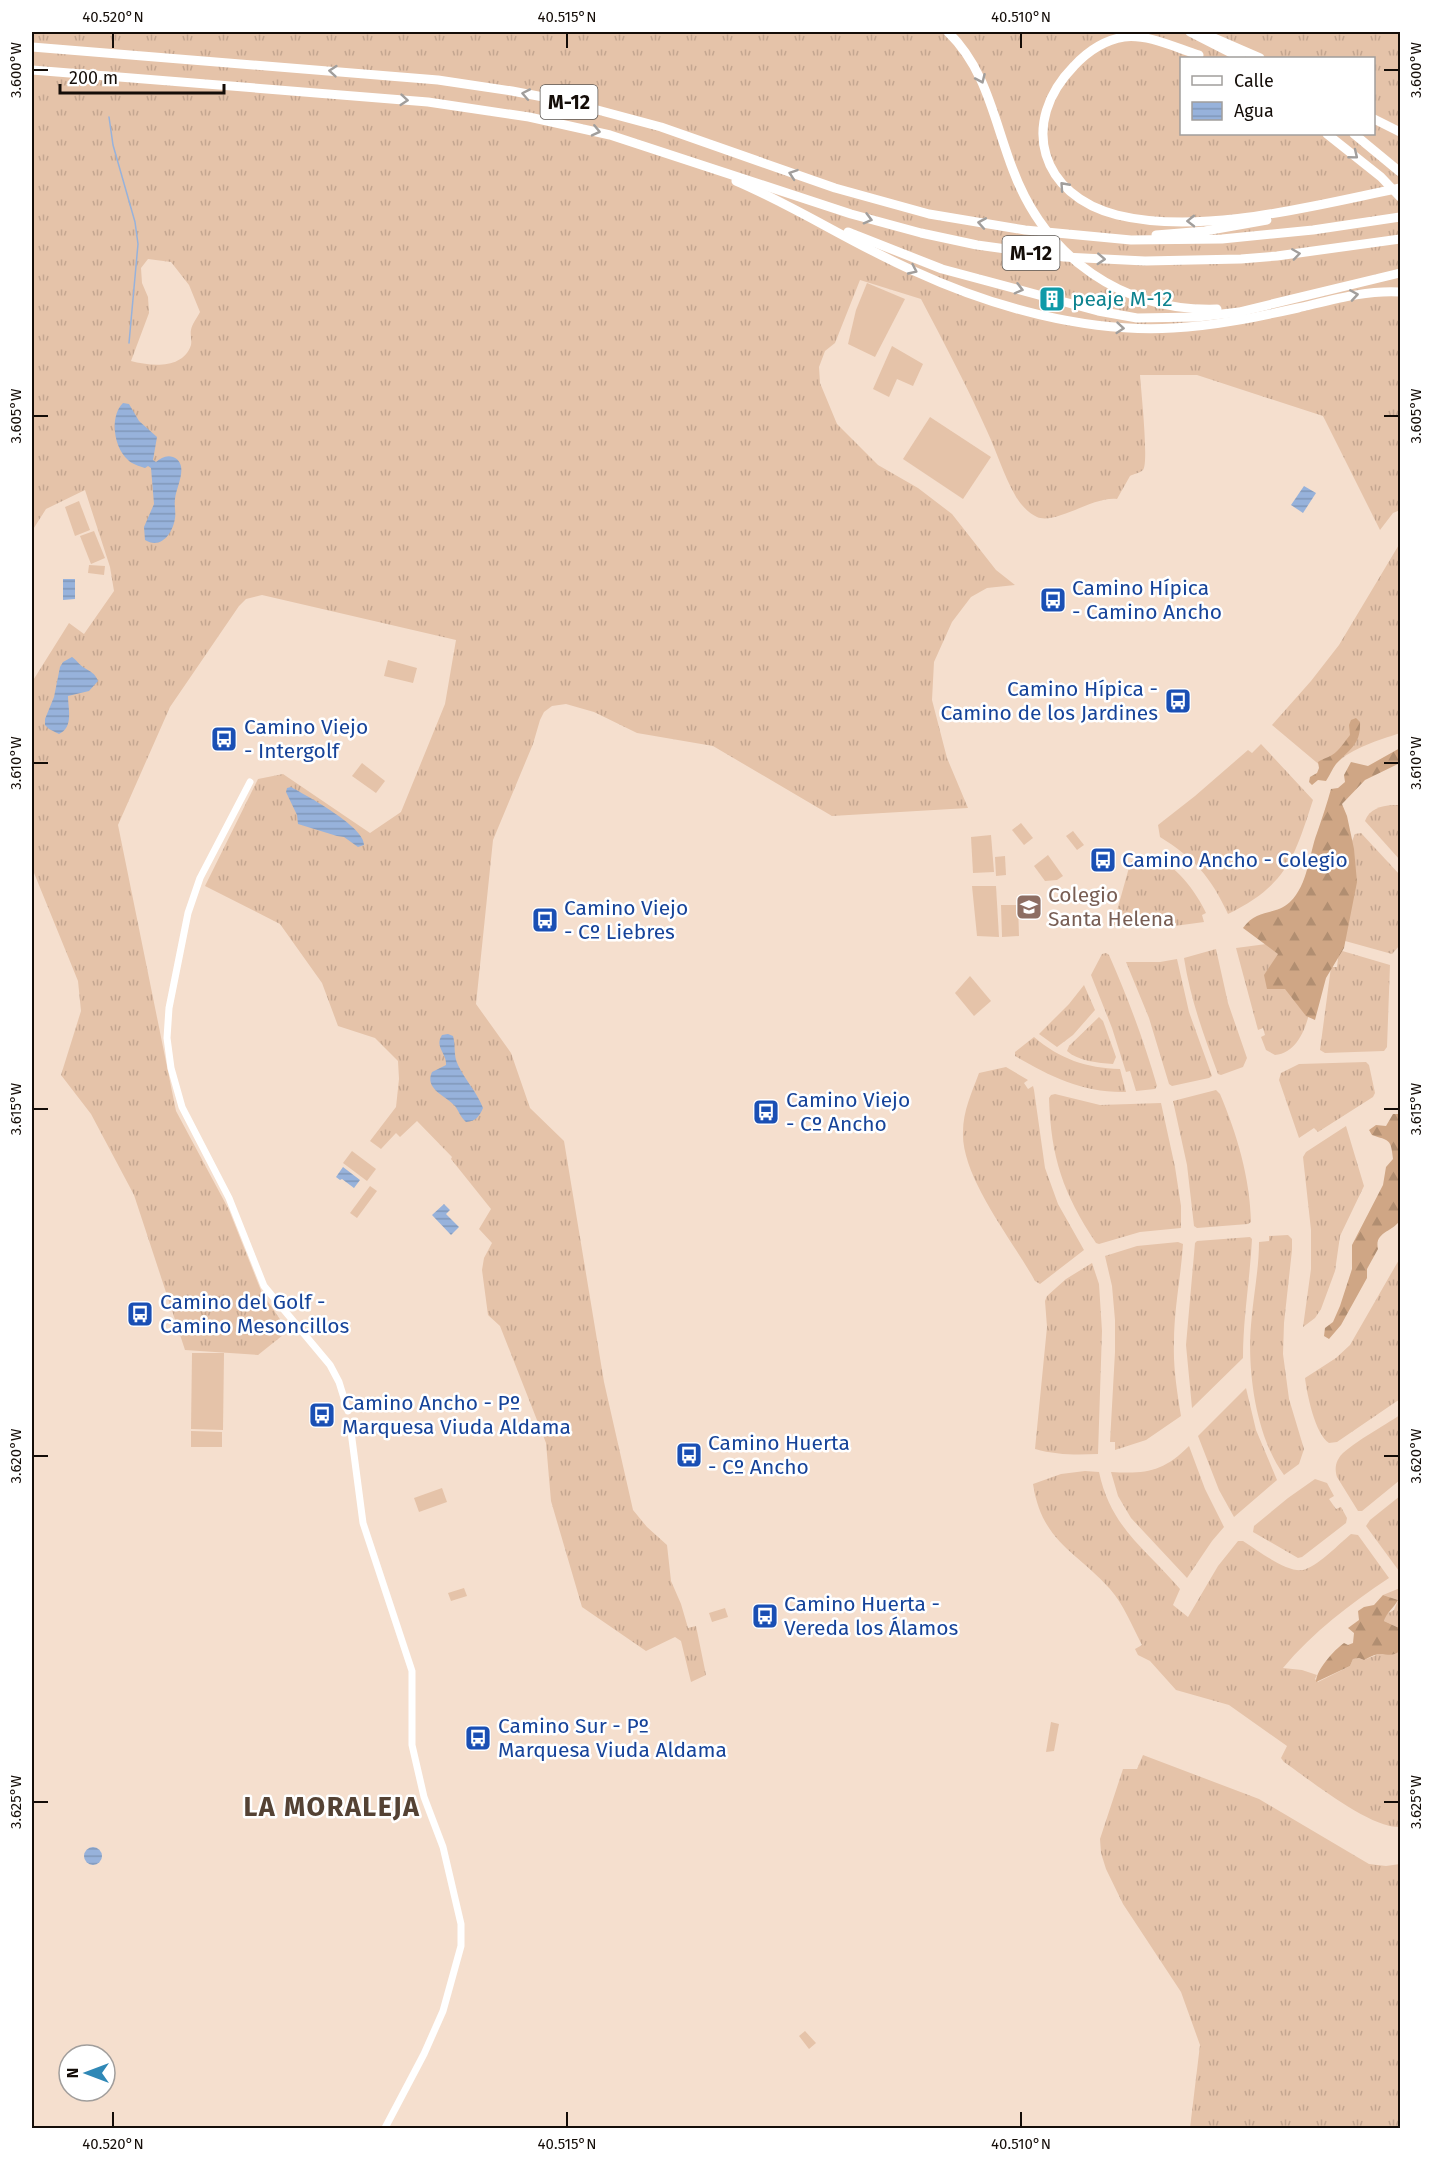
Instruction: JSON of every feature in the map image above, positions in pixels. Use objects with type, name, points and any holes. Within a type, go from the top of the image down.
[{"type":"highway","points":[[948,32],[962,45],[980,73],[1012,168],[1031,210],[1053,239],[1081,266],[1100,280],[1124,292],[1149,301],[1184,309],[1226,309],[1287,300]]},
{"type":"highway","points":[[1143,32],[1203,57]]},
{"type":"highway","points":[[1190,32],[1239,57]]},
{"type":"highway","points":[[1200,32],[1258,57]]},
{"type":"highway","points":[[1203,57],[1152,40],[1125,37],[1100,46],[1077,63],[1058,87],[1048,107],[1043,126],[1047,160],[1064,188],[1088,205],[1108,212],[1134,218],[1177,221],[1253,216],[1401,188]]},
{"type":"highway","name":"M-12","points":[[32,45],[438,80],[512,91],[564,101],[661,127],[835,188],[929,214],[1025,230],[1131,240],[1222,239],[1313,230],[1401,216]]},
{"type":"highway","name":"M-12","points":[[32,70],[311,92],[473,108],[560,123],[673,154],[851,214],[921,233],[977,245],[1064,257],[1145,261],[1241,259],[1401,239]]},
{"type":"highway","points":[[1375,119],[1401,132]]},
{"type":"highway","points":[[1328,135],[1381,177],[1401,197]]},
{"type":"highway","points":[[1355,135],[1401,172]]},
{"type":"highway","points":[[673,154],[742,183],[913,271],[957,289],[996,303],[1098,325],[1141,329],[1198,327],[1350,295],[1401,291]]},
{"type":"highway","points":[[1060,234],[1130,235],[1205,231],[1304,212],[1373,193]]},
{"type":"highway","points":[[805,215],[942,269],[1107,313],[1146,318],[1197,317],[1239,312],[1401,273]]},
{"type":"street","points":[[250,782],[200,878],[188,913],[169,1008],[167,1038],[171,1068],[182,1107],[229,1198],[264,1286],[330,1365],[339,1382],[348,1411]]},
{"type":"street","points":[[350,1424],[363,1523],[412,1671],[412,1745],[424,1797],[444,1847],[462,1924],[460,1946],[443,2011],[424,2054],[385,2128]]},
{"type":"green space","points":[[32,32],[1400,32],[1400,510],[1393,513],[1380,530],[1323,416],[1197,375],[1140,375],[1145,465],[1142,471],[1130,476],[1117,499],[1107,499],[1054,517],[1037,517],[1021,504],[1011,487],[991,439],[921,299],[860,280],[835,343],[825,351],[819,367],[820,383],[837,424],[878,465],[918,488],[952,514],[996,570],[1015,585],[987,588],[971,597],[952,622],[934,662],[932,700],[947,758],[968,808],[832,816],[713,746],[637,733],[594,712],[566,704],[552,706],[544,712],[540,720],[533,744],[493,840],[476,1004],[511,1053],[530,1108],[564,1141],[604,1382],[633,1510],[647,1527],[667,1545],[671,1581],[688,1628],[696,1626],[706,1675],[691,1682],[681,1641],[675,1637],[646,1651],[582,1607],[551,1501],[546,1443],[500,1326],[488,1315],[482,1270],[484,1258],[492,1243],[479,1229],[491,1209],[451,1159],[452,1157],[417,1121],[400,1137],[396,1133],[381,1149],[370,1141],[396,1107],[398,1061],[375,1038],[338,1026],[322,983],[280,924],[205,886],[258,779],[283,774],[370,833],[401,812],[445,704],[456,640],[262,595],[246,599],[170,707],[118,825],[176,1111],[229,1210],[262,1293],[288,1331],[258,1355],[185,1350],[134,1195],[91,1114],[61,1075],[81,1011],[78,981],[32,868],[32,682],[69,623],[84,634],[114,591],[110,567],[85,490],[46,509],[32,531]],"holes":[[[148,259],[171,262],[189,285],[200,312],[192,328],[191,345],[187,353],[174,362],[156,365],[131,361],[149,313],[148,297],[142,283],[141,268]]]},
{"type":"green space","points":[[867,283],[905,299],[875,357],[848,344],[856,310]]},
{"type":"green space","points":[[892,346],[923,364],[913,386],[897,379],[889,397],[873,389]]},
{"type":"green space","points":[[930,417],[991,457],[963,499],[903,459]]},
{"type":"green space","points":[[79,501],[90,530],[75,536],[65,507]]},
{"type":"green space","points":[[94,531],[105,558],[91,564],[80,536]]},
{"type":"green space","points":[[1400,543],[1400,733],[1352,752],[1343,757],[1328,772],[1272,725],[1339,645]]},
{"type":"green space","points":[[89,565],[105,566],[104,575],[88,573]]},
{"type":"green space","points":[[388,660],[417,668],[413,683],[384,676]]},
{"type":"green space","points":[[1356,718],[1360,722],[1360,730],[1354,746],[1336,764],[1326,781],[1318,780],[1312,785],[1309,782],[1310,777],[1317,773],[1318,762],[1332,755],[1339,748],[1350,735],[1351,720]]},
{"type":"green space","points":[[1261,744],[1313,800],[1300,838],[1286,868],[1264,892],[1228,914],[1208,879],[1183,853],[1160,837],[1158,825],[1248,750],[1252,753]]},
{"type":"green space","points":[[1400,748],[1400,763],[1365,780],[1342,804],[1354,849],[1357,882],[1344,948],[1326,978],[1315,1020],[1306,1016],[1285,989],[1267,989],[1264,975],[1278,954],[1243,928],[1254,917],[1284,906],[1296,895],[1304,878],[1331,789],[1338,788],[1345,782],[1344,775],[1351,762],[1368,766]]},
{"type":"green space","points":[[362,763],[385,781],[376,793],[352,776]]},
{"type":"green space","points":[[1400,805],[1400,860],[1365,821],[1372,811]]},
{"type":"green space","points":[[1021,823],[1033,838],[1024,845],[1012,830]]},
{"type":"green space","points":[[1073,831],[1084,845],[1077,850],[1066,836]]},
{"type":"green space","points":[[1361,833],[1400,875],[1400,945],[1392,954],[1338,939],[1349,848],[1355,834]]},
{"type":"green space","points":[[991,835],[994,872],[973,873],[971,837]]},
{"type":"green space","points":[[1048,855],[1063,876],[1057,880],[1045,881],[1034,866]]},
{"type":"green space","points":[[1005,856],[1006,875],[996,876],[995,857]]},
{"type":"green space","points":[[1151,857],[1168,865],[1184,879],[1206,913],[1202,915],[1204,922],[1160,928],[1113,925],[1131,861]]},
{"type":"green space","points":[[972,886],[996,886],[999,937],[977,936]]},
{"type":"green space","points":[[1001,905],[1018,905],[1019,936],[1002,937]]},
{"type":"green space","points":[[1273,943],[1318,945],[1313,992],[1305,1027],[1298,1040],[1288,1050],[1275,1055],[1266,1050],[1261,1037],[1265,1035],[1263,1028],[1258,1030],[1236,948]]},
{"type":"green space","points":[[1216,949],[1228,1003],[1247,1058],[1243,1067],[1221,1075],[1218,1074],[1198,1017],[1184,958]]},
{"type":"green space","points":[[1339,950],[1390,965],[1387,1047],[1384,1051],[1325,1053],[1320,1050],[1331,967],[1337,967]]},
{"type":"green space","points":[[1106,953],[1123,987],[1147,1053],[1157,1086],[1155,1089],[1136,1091],[1130,1071],[1126,1072],[1091,975],[1102,954]]},
{"type":"green space","points":[[1177,959],[1189,1012],[1212,1076],[1172,1086],[1169,1084],[1149,1018],[1126,962],[1160,962]]},
{"type":"green space","points":[[970,976],[991,1001],[974,1016],[955,993]]},
{"type":"green space","points":[[1084,985],[1095,1010],[1073,1035],[1057,1047],[1039,1034],[1069,1004]]},
{"type":"green space","points":[[1099,1017],[1103,1021],[1116,1057],[1113,1064],[1082,1059],[1067,1051],[1069,1046]]},
{"type":"green space","points":[[1034,1037],[1074,1061],[1096,1067],[1120,1069],[1126,1092],[1081,1087],[1041,1071],[1015,1056],[1015,1052]]},
{"type":"green space","points":[[1366,1062],[1369,1065],[1375,1093],[1373,1097],[1318,1132],[1314,1128],[1299,1138],[1279,1080],[1281,1073],[1299,1064]]},
{"type":"green space","points":[[1006,1067],[1028,1080],[1024,1083],[1028,1089],[1033,1086],[1045,1168],[1058,1204],[1084,1250],[1040,1284],[1035,1281],[990,1208],[970,1169],[965,1150],[963,1132],[965,1117],[979,1073]]},
{"type":"green space","points":[[1216,1090],[1226,1109],[1242,1157],[1251,1222],[1197,1228],[1194,1226],[1187,1165],[1173,1101]]},
{"type":"green space","points":[[1055,1094],[1100,1105],[1161,1103],[1175,1167],[1181,1206],[1181,1228],[1140,1232],[1096,1243],[1067,1191],[1056,1157],[1049,1098]]},
{"type":"green space","points":[[1393,1114],[1400,1114],[1400,1220],[1379,1239],[1378,1249],[1367,1269],[1367,1278],[1341,1325],[1329,1339],[1324,1336],[1325,1328],[1333,1322],[1340,1306],[1352,1269],[1352,1245],[1383,1185],[1386,1167],[1393,1159],[1388,1141],[1372,1135],[1369,1130],[1376,1125],[1386,1126]]},
{"type":"green space","points":[[1346,1126],[1364,1186],[1340,1236],[1335,1271],[1321,1309],[1315,1318],[1303,1327],[1311,1269],[1311,1230],[1303,1157],[1306,1152]]},
{"type":"green space","points":[[352,1151],[376,1169],[367,1181],[343,1163]]},
{"type":"green space","points":[[370,1186],[377,1191],[357,1218],[350,1213]]},
{"type":"green space","points":[[1288,1235],[1292,1239],[1292,1250],[1283,1354],[1289,1399],[1304,1449],[1299,1464],[1284,1475],[1274,1460],[1260,1423],[1252,1383],[1250,1343],[1259,1242],[1269,1241],[1269,1236]]},
{"type":"green space","points":[[1250,1237],[1252,1239],[1243,1358],[1192,1408],[1186,1345],[1195,1243]]},
{"type":"green space","points":[[1178,1242],[1183,1244],[1175,1317],[1174,1351],[1181,1416],[1146,1440],[1115,1450],[1115,1442],[1110,1442],[1115,1320],[1112,1286],[1105,1256],[1137,1246]]},
{"type":"green space","points":[[1400,1258],[1400,1399],[1337,1442],[1329,1443],[1316,1423],[1305,1378],[1336,1358],[1350,1345]]},
{"type":"green space","points":[[1092,1263],[1099,1284],[1102,1331],[1098,1454],[1066,1454],[1035,1449],[1047,1327],[1045,1301],[1047,1296],[1066,1279]]},
{"type":"green space","points":[[192,1353],[224,1353],[223,1430],[191,1429]]},
{"type":"green space","points":[[1246,1388],[1256,1430],[1277,1480],[1234,1517],[1219,1490],[1198,1436]]},
{"type":"green space","points":[[1400,1415],[1400,1480],[1362,1511],[1358,1511],[1337,1477],[1338,1460],[1349,1448]]},
{"type":"green space","points":[[191,1431],[222,1432],[222,1447],[191,1447]]},
{"type":"green space","points":[[1189,1446],[1205,1489],[1224,1527],[1187,1578],[1131,1518],[1118,1496],[1111,1472],[1153,1470],[1180,1455]]},
{"type":"green space","points":[[1099,1472],[1104,1491],[1121,1523],[1180,1589],[1173,1605],[1188,1617],[1218,1566],[1238,1541],[1243,1541],[1283,1566],[1300,1570],[1318,1562],[1351,1534],[1358,1535],[1389,1578],[1333,1619],[1283,1668],[1302,1670],[1317,1675],[1315,1679],[1318,1682],[1350,1666],[1353,1659],[1364,1660],[1379,1654],[1400,1637],[1400,1827],[1388,1826],[1373,1820],[1341,1802],[1284,1762],[1281,1758],[1287,1746],[1229,1705],[1176,1690],[1150,1661],[1138,1655],[1135,1649],[1142,1645],[1120,1602],[1097,1576],[1062,1544],[1052,1532],[1037,1504],[1033,1484],[1061,1474]]},
{"type":"green space","points":[[1315,1479],[1327,1483],[1334,1496],[1329,1499],[1336,1509],[1341,1507],[1347,1518],[1346,1523],[1298,1558],[1253,1532],[1254,1526]]},
{"type":"green space","points":[[442,1488],[447,1502],[419,1512],[414,1498]]},
{"type":"green space","points":[[1400,1496],[1399,1571],[1366,1526],[1370,1520]]},
{"type":"green space","points":[[464,1588],[467,1596],[451,1601],[448,1593]]},
{"type":"green space","points":[[1400,1588],[1400,1626],[1397,1627],[1384,1621],[1385,1615],[1394,1610],[1398,1600],[1383,1595]]},
{"type":"green space","points":[[1383,1595],[1398,1600],[1384,1621],[1397,1627],[1400,1626],[1400,1651],[1392,1655],[1376,1655],[1364,1660],[1353,1659],[1350,1666],[1316,1682],[1322,1666],[1331,1655],[1344,1643],[1348,1645],[1353,1643],[1354,1633],[1348,1628],[1359,1620],[1358,1611],[1374,1605]]},
{"type":"green space","points":[[725,1608],[728,1617],[712,1622],[709,1613]]},
{"type":"green space","points":[[1051,1722],[1059,1724],[1054,1751],[1046,1752]]},
{"type":"green space","points":[[1143,1755],[1259,1799],[1369,1864],[1386,1866],[1400,1864],[1400,2128],[1190,2128],[1200,2045],[1181,1992],[1123,1904],[1101,1853],[1100,1839],[1123,1769],[1137,1769]]},
{"type":"green space","points":[[805,2031],[816,2043],[809,2049],[799,2036]]},
{"type":"water","points":[[123,403],[129,404],[139,421],[157,437],[153,460],[156,462],[170,456],[178,460],[181,465],[181,476],[175,499],[174,524],[169,534],[156,543],[145,540],[144,527],[154,504],[151,468],[136,465],[123,455],[115,432],[116,416]]},
{"type":"water","points":[[1304,486],[1316,493],[1303,513],[1291,505]]},
{"type":"water","points":[[63,579],[75,579],[75,599],[63,600]]},
{"type":"water","points":[[72,657],[94,674],[98,681],[89,691],[68,696],[67,727],[59,734],[45,725],[45,719],[54,697],[60,667],[63,662]]},
{"type":"water","points":[[291,787],[346,821],[362,838],[364,845],[358,847],[344,837],[298,824],[297,815],[286,792],[287,788]]},
{"type":"water","points":[[442,1035],[453,1036],[458,1065],[483,1108],[477,1118],[472,1121],[466,1122],[455,1106],[437,1092],[431,1083],[432,1072],[446,1065],[439,1043]]},
{"type":"water","points":[[343,1167],[360,1180],[354,1188],[336,1177]]},
{"type":"water","points":[[444,1204],[450,1210],[446,1214],[459,1227],[451,1235],[432,1215]]},
{"type":"water","points":[[93,1847],[99,1850],[102,1856],[99,1862],[93,1865],[87,1862],[84,1856],[87,1850]]},
{"type":"waterway","points":[[109,117],[113,145],[135,222],[138,244],[129,343]]},
{"type":"place","name":"peaje M-12","points":[[1052,299]]},
{"type":"place","name":"Camino Hípica - Camino Ancho","points":[[1053,600]]},
{"type":"place","name":"Camino Hípica - Camino de los Jardines","points":[[1178,701]]},
{"type":"place","name":"Camino Viejo - Intergolf","points":[[224,739]]},
{"type":"place","name":"Camino Ancho - Colegio","points":[[1103,860]]},
{"type":"place","name":"Colegio Santa Helena","points":[[1029,907]]},
{"type":"place","name":"Camino Viejo - Cº Liebres","points":[[545,920]]},
{"type":"place","name":"Camino Viejo - Cº Ancho","points":[[766,1112]]},
{"type":"place","name":"Camino del Golf - Camino Mesoncillos","points":[[140,1314]]},
{"type":"place","name":"Camino Ancho - Pº Marquesa Viuda Aldama","points":[[322,1415]]},
{"type":"place","name":"Camino Huerta - Cº Ancho","points":[[689,1455]]},
{"type":"place","name":"Camino Huerta - Vereda los Álamos","points":[[765,1616]]},
{"type":"place","name":"Camino Sur - Pº Marquesa Viuda Aldama","points":[[478,1738]]},
{"type":"district","name":"LA MORALEJA","points":[[332,1807]]}]
